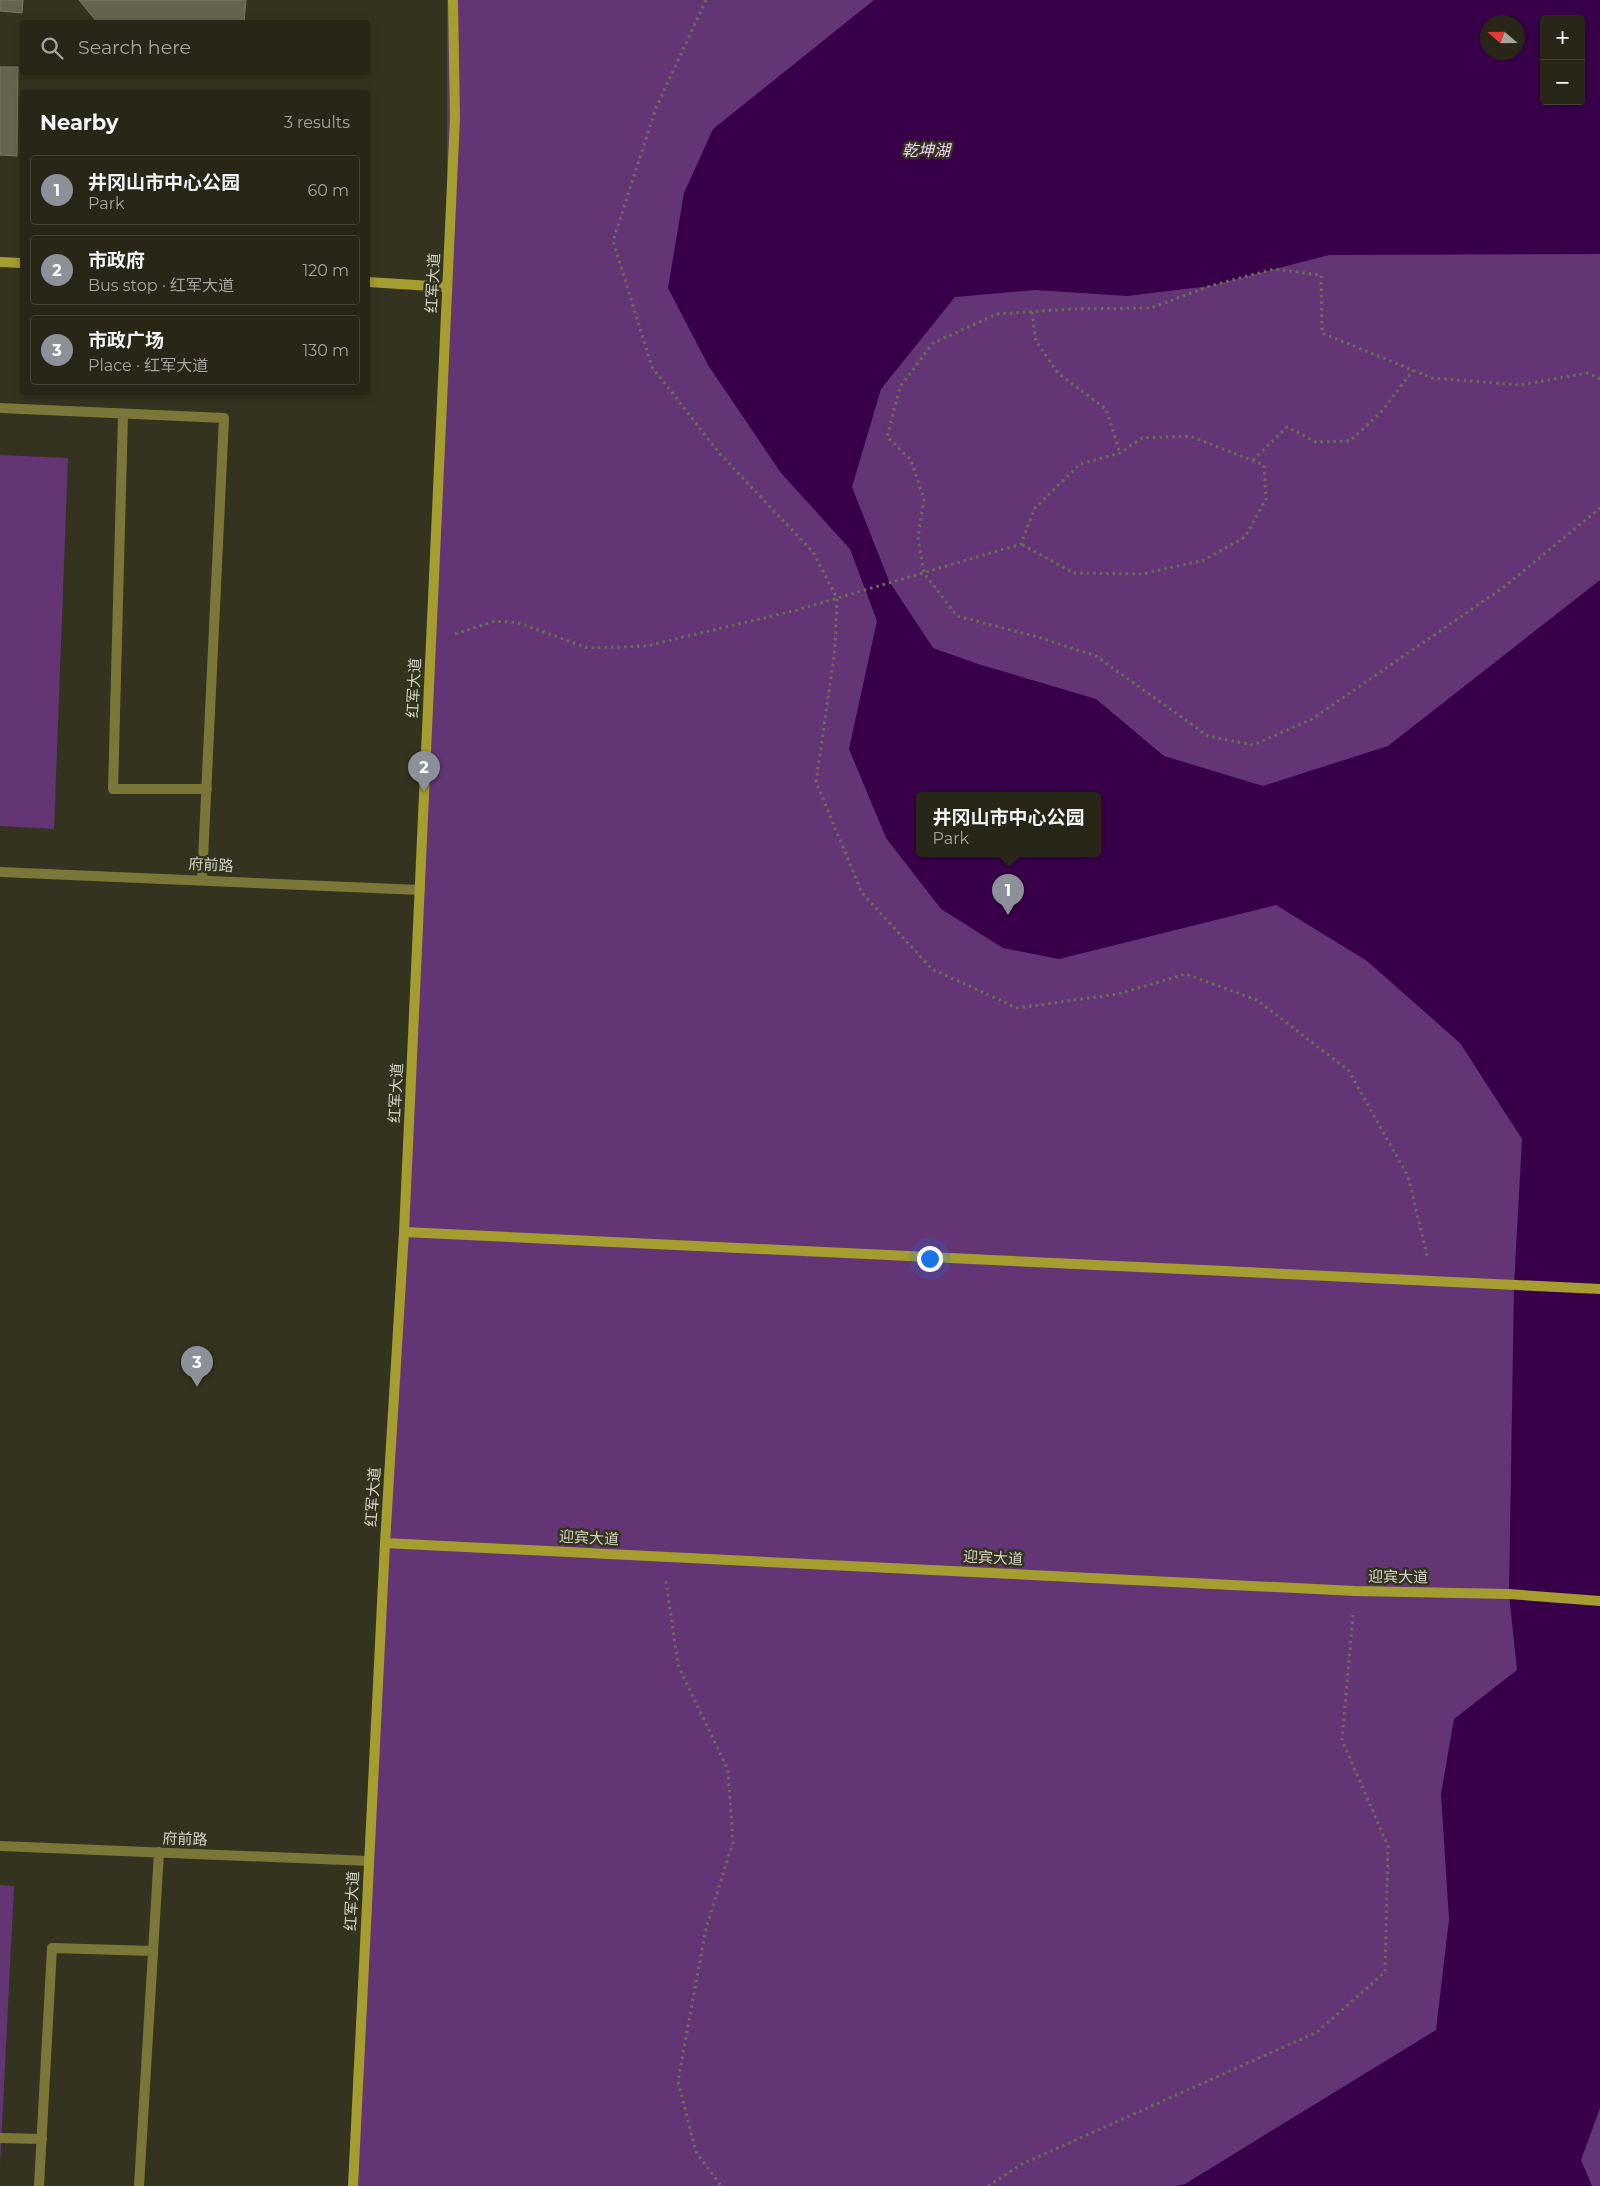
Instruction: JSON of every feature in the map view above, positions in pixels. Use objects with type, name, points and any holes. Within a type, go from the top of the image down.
[{"type":"main road","name":"红军大道","points":[[353,2186],[385,1543],[404,1232],[456,118],[452,0]]},
{"type":"main road","points":[[0,262],[20,263]]},
{"type":"main road","points":[[370,282],[447,287]]},
{"type":"main road","points":[[404,1232],[1600,1289]]},
{"type":"main road","name":"迎宾大道","points":[[385,1543],[1356,1591],[1509,1594],[1600,1601]]},
{"type":"lane","points":[[0,408],[224,418],[202,880]]},
{"type":"lane","points":[[123,414],[113,789],[207,789]]},
{"type":"lane","name":"府前路","points":[[0,872],[420,890]]},
{"type":"lane","name":"府前路","points":[[0,1846],[369,1862]]},
{"type":"lane","points":[[139,2186],[159,1852]]},
{"type":"lane","points":[[39,2186],[52,1948],[153,1952]]},
{"type":"lane","points":[[0,2138],[42,2139]]},
{"type":"path","points":[[706,0],[656,108],[613,241],[652,367],[720,454],[813,552],[837,598],[835,649],[816,782],[862,893],[932,969],[1017,1008],[1118,994],[1186,974],[1257,1000],[1348,1070],[1408,1176],[1432,1281]]},
{"type":"path","points":[[1600,379],[1588,373],[1520,385],[1432,378],[1322,333],[1320,275],[1274,270],[1210,286],[1151,308],[998,314],[933,343],[900,387],[888,437],[911,460],[924,499],[918,537],[924,573],[957,616],[1038,637],[1096,656],[1208,736],[1253,745],[1320,714],[1504,587],[1600,508]]},
{"type":"path","points":[[1032,312],[1036,341],[1058,374],[1106,409],[1120,453]]},
{"type":"path","points":[[1253,460],[1287,427],[1316,442],[1350,441],[1382,411],[1413,370]]},
{"type":"path","points":[[431,643],[495,621],[519,623],[588,648],[646,646],[797,610],[1021,544],[1074,572],[1142,574],[1204,560],[1246,537],[1266,499],[1264,465],[1190,436],[1142,438],[1120,453],[1080,464],[1034,509],[1021,544]]},
{"type":"path","points":[[663,1556],[678,1665],[728,1770],[733,1842],[706,1928],[678,2082],[696,2152],[721,2186]]},
{"type":"path","points":[[988,2186],[1022,2164],[1317,2032],[1385,1972],[1388,1846],[1342,1740],[1356,1591]]},
{"type":"shaded area","points":[[447,0],[1600,0],[1600,2186],[350,2186],[385,1543],[447,287]]},
{"type":"shaded area","points":[[0,455],[68,458],[54,829],[0,826]]},
{"type":"shaded area","points":[[0,1885],[14,1886],[0,2165]]},
{"type":"water","name":"乾坤湖","points":[[874,0],[1600,0],[1600,254],[1329,255],[1210,286],[1127,296],[1035,290],[955,297],[881,389],[852,487],[889,581],[933,648],[978,664],[1096,699],[1164,756],[1263,786],[1388,746],[1600,580],[1600,2108],[1581,2160],[1592,2186],[1177,2186],[1185,2184],[1436,2030],[1449,1919],[1441,1794],[1454,1719],[1517,1670],[1509,1594],[1514,1285],[1522,1139],[1460,1043],[1367,961],[1276,905],[1059,959],[1003,948],[941,909],[886,838],[849,749],[877,621],[850,549],[781,473],[708,365],[668,288],[684,193],[713,129]]},
{"type":"building","points":[[0,0],[23,0],[22,13],[0,11]]},
{"type":"building","points":[[79,0],[246,0],[244,20],[95,20]]},
{"type":"building","points":[[0,67],[18,67],[17,156],[0,155]]},
{"type":"place","name":"市政府","points":[[424,792]]},
{"type":"place","name":"井冈山市中心公园","points":[[1008,915]]},
{"type":"place","name":"市政广场","points":[[197,1387]]}]
